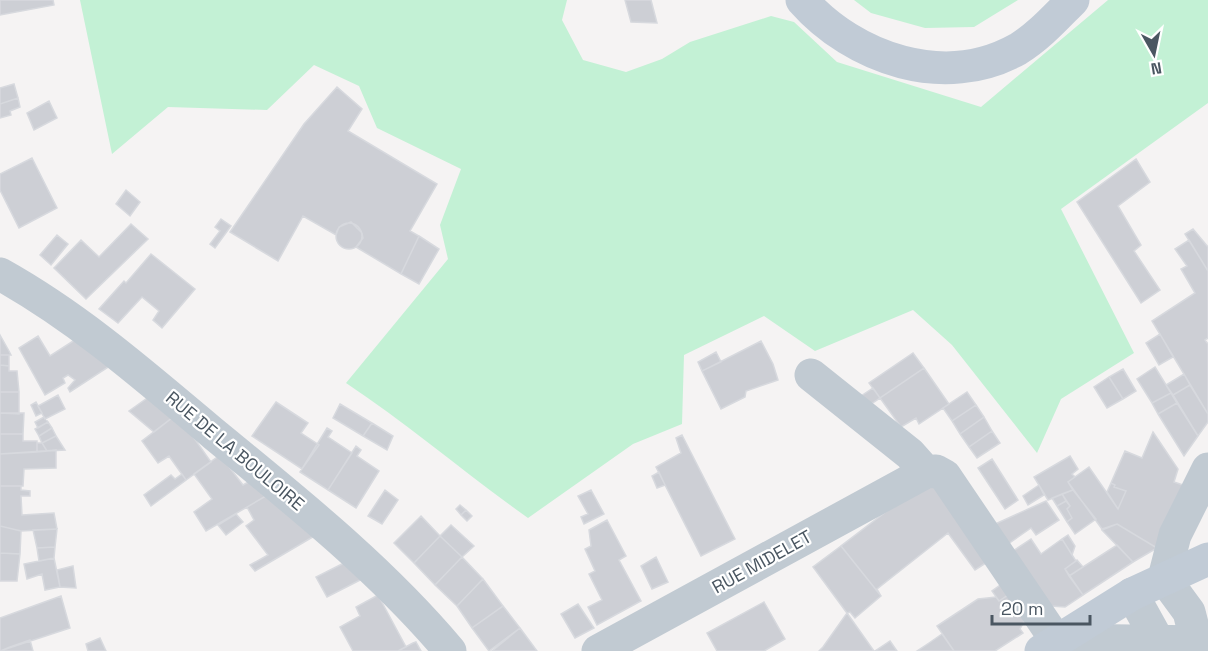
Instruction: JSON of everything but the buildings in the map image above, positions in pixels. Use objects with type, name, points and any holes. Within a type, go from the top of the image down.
[{"type":"main road","points":[[802,0],[834,31],[865,49],[918,67],[955,67],[987,62],[1018,49],[1041,32],[1073,0]]},
{"type":"main road","points":[[1049,646],[1132,594],[1208,559]]},
{"type":"street","name":"RUE DE LA BOULOIRE","points":[[0,274],[34,293],[93,333],[352,548],[450,651]]},
{"type":"street","points":[[811,375],[910,454],[926,472],[936,471],[945,477],[1049,646],[1158,641],[1201,645],[1189,612],[1164,578],[1174,535],[1208,469]]},
{"type":"street","name":"RUE MIDELET","points":[[598,651],[926,472]]},
{"type":"street","points":[[1132,594],[1158,641]]},
{"type":"green space","points":[[80,0],[567,0],[562,20],[583,60],[626,72],[662,59],[690,42],[771,16],[794,22],[837,62],[981,107],[1108,0],[1208,0],[1208,103],[1061,209],[1134,353],[1061,399],[1037,453],[952,345],[913,310],[815,351],[764,316],[684,355],[682,424],[633,444],[528,518],[346,383],[448,259],[440,225],[461,169],[377,128],[359,86],[314,65],[267,110],[168,107],[112,154]]},
{"type":"green space","points":[[854,0],[1018,0],[974,27],[925,28],[871,13]]}]
